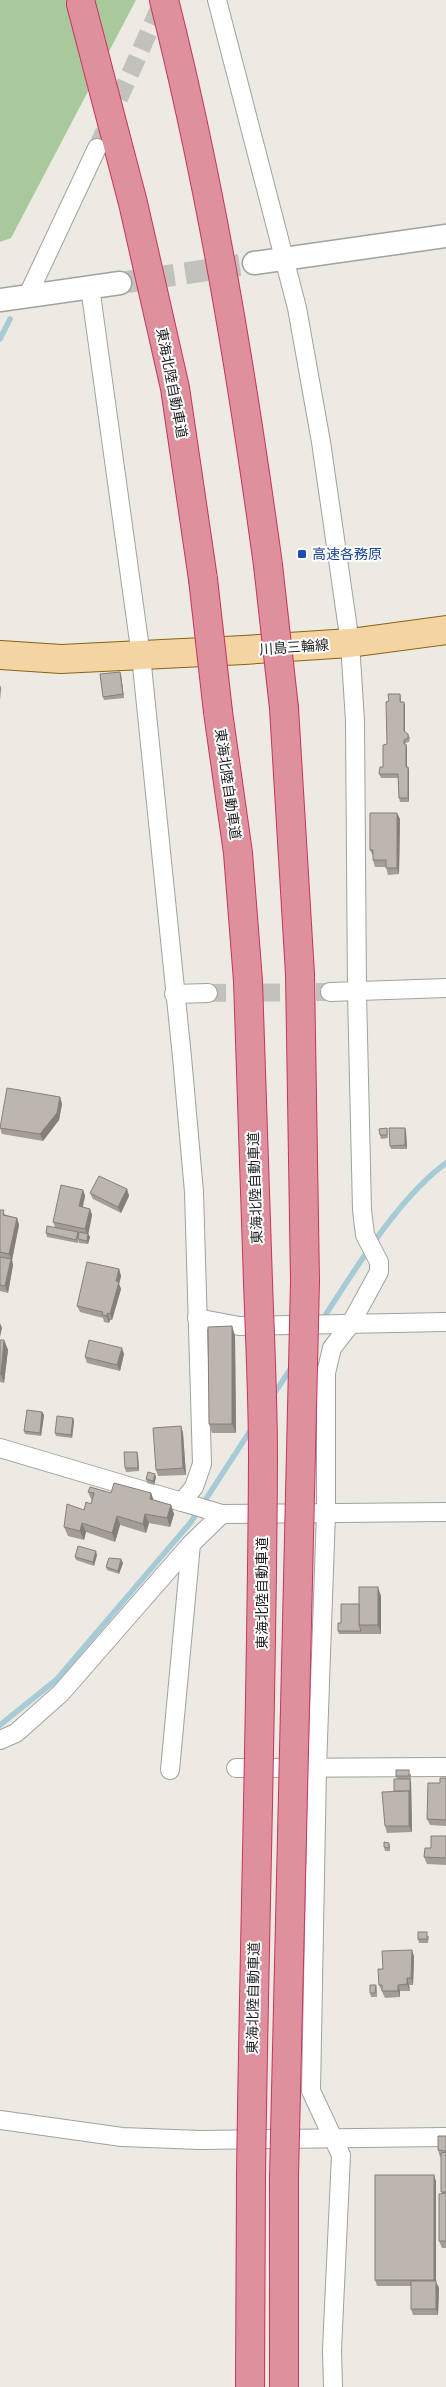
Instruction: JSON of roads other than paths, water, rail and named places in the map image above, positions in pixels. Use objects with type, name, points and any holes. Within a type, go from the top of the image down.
[{"type":"highway","points":[[164,0],[206,189],[242,379],[268,565],[284,708],[300,974],[305,1281],[284,2177],[284,2387]]},
{"type":"highway","name":"東海北陸自動車道","points":[[82,4],[133,203],[175,388],[203,579],[218,712],[238,853],[248,981],[263,1454],[261,1662],[254,1908],[250,2178],[250,2387]]},
{"type":"main road","name":"川島三輪線","points":[[0,655],[60,659],[141,656],[350,642],[446,630]]},
{"type":"street","points":[[217,0],[297,308],[321,442],[350,642],[356,721],[357,992],[362,1210],[365,1235],[379,1262],[379,1272],[343,1325],[332,1348],[326,1373],[326,1514],[317,1768],[311,2091],[341,2155],[332,2350],[333,2387]]},
{"type":"street","points":[[27,297],[96,148]]},
{"type":"street","points":[[254,263],[446,236]]},
{"type":"street","points":[[0,300],[120,283]]},
{"type":"street","points":[[90,287],[141,656],[194,1192],[196,1318],[202,1464],[187,1503]]},
{"type":"street","points":[[330,992],[446,988]]},
{"type":"street","points":[[174,994],[208,993]]},
{"type":"street","points":[[196,1318],[239,1326],[446,1322]]},
{"type":"street","points":[[0,1448],[219,1513],[446,1512]]},
{"type":"street","points":[[0,1740],[16,1733],[61,1693],[219,1513]]},
{"type":"street","points":[[170,1770],[191,1544]]},
{"type":"street","points":[[236,1768],[446,1767]]},
{"type":"street","points":[[0,2120],[122,2137],[200,2140],[446,2137]]},
{"type":"waterway","points":[[0,339],[10,319]]},
{"type":"waterway","points":[[321,1322],[362,1259],[394,1215],[411,1195],[446,1163]]},
{"type":"waterway","points":[[272,1397],[293,1365]]},
{"type":"waterway","points":[[0,1725],[56,1680],[191,1522],[252,1428]]},
{"type":"tunnel","points":[[97,148],[163,0]]},
{"type":"tunnel","points":[[120,283],[254,263]]},
{"type":"tunnel","points":[[208,993],[330,992]]},
{"type":"place","name":"高速各務原","points":[[302,554]]}]
